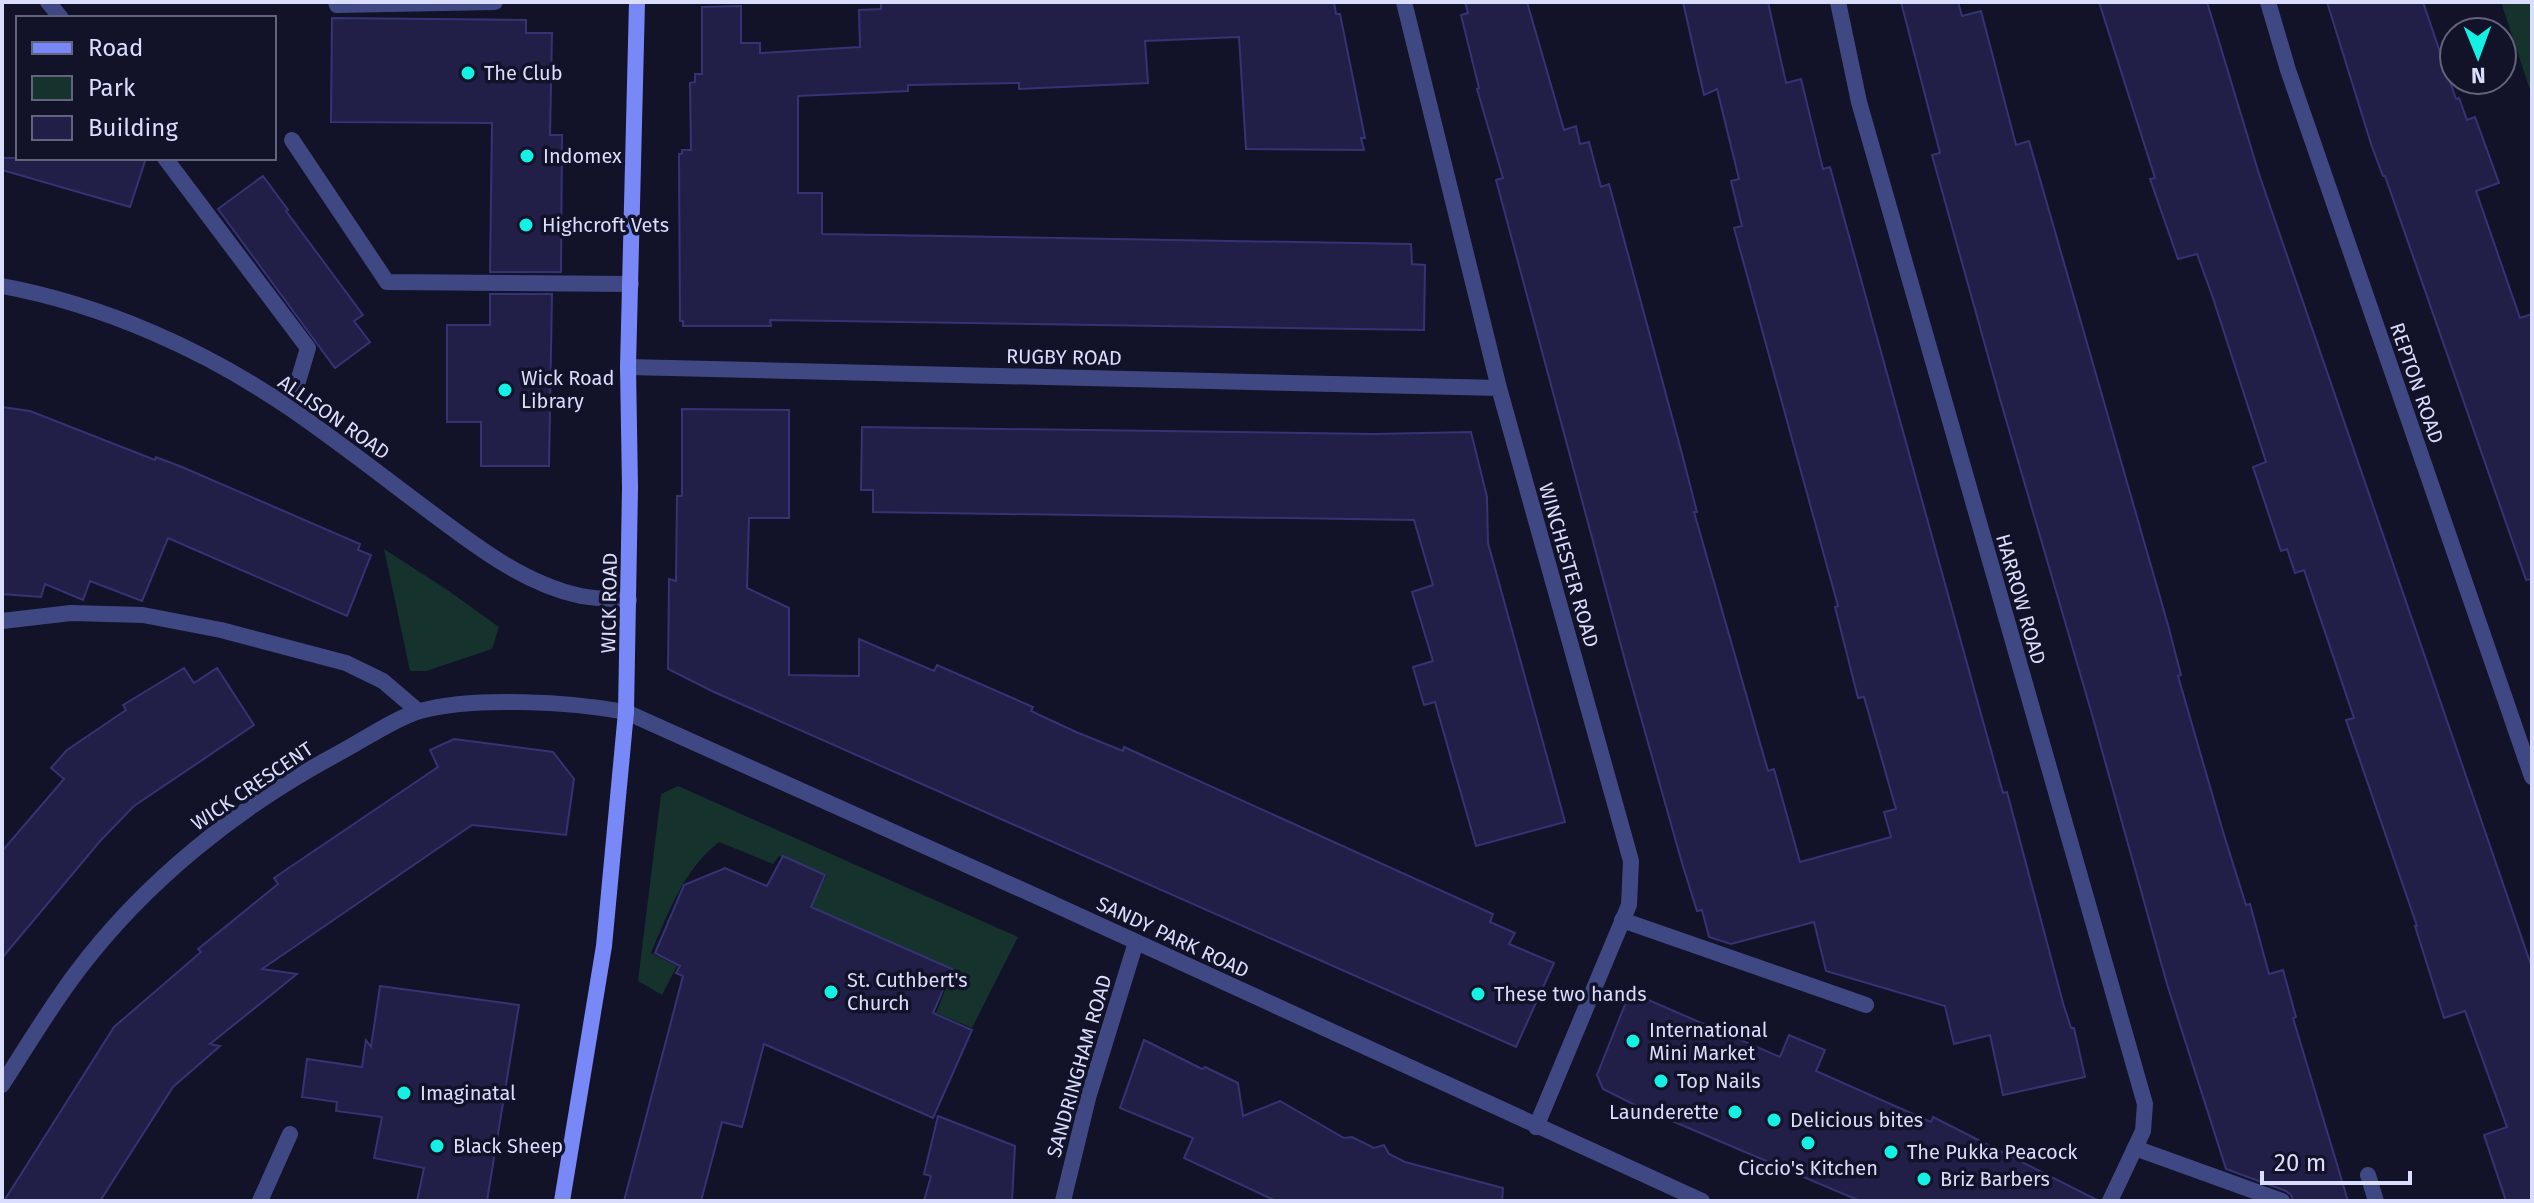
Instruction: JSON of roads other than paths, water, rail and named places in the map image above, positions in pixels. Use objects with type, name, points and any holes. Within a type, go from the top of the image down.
[{"type":"street","points":[[336,2],[337,5],[495,2]]},
{"type":"street","name":"WICK ROAD","points":[[562,1201],[604,946],[626,712],[628,367],[637,2]]},
{"type":"street","name":"WINCHESTER ROAD","points":[[1404,2],[1499,388],[1631,861],[1629,905],[1536,1127]]},
{"type":"street","name":"HARROW ROAD","points":[[1838,2],[1859,102],[2145,1104],[2143,1131],[2110,1201]]},
{"type":"street","name":"REPTON ROAD","points":[[2268,2],[2288,70],[2532,777]]},
{"type":"street","points":[[292,140],[387,282],[631,284]]},
{"type":"street","points":[[167,160],[308,348],[290,408]]},
{"type":"street","name":"ALLISON ROAD","points":[[2,286],[119,319],[208,358],[290,408],[490,556],[537,581],[580,595],[629,600]]},
{"type":"street","name":"RUGBY ROAD","points":[[628,367],[1499,388]]},
{"type":"street","points":[[2,621],[71,613],[143,615],[221,630],[346,663],[383,681],[418,711]]},
{"type":"street","name":"WICK CRESCENT","points":[[2,1085],[76,973],[142,896],[221,826],[311,768],[418,711],[468,703],[594,706],[626,712]]},
{"type":"street","name":"SANDY PARK ROAD","points":[[626,712],[1702,1201]]},
{"type":"street","points":[[1622,920],[1866,1005]]},
{"type":"street","name":"SANDRINGHAM ROAD","points":[[1063,1201],[1088,1098],[1136,942]]},
{"type":"street","points":[[260,1201],[290,1134]]},
{"type":"street","points":[[2135,1148],[2282,1201]]},
{"type":"street","points":[[2368,1175],[2376,1201]]},
{"type":"place","name":"The Club","points":[[468,73]]},
{"type":"place","name":"Indomex","points":[[527,156]]},
{"type":"place","name":"Highcroft Vets","points":[[526,225]]},
{"type":"place","name":"Wick Road Library","points":[[505,390]]},
{"type":"place","name":"St. Cuthbert's Church","points":[[831,992]]},
{"type":"place","name":"These two hands","points":[[1478,994]]},
{"type":"place","name":"International Mini Market","points":[[1633,1041]]},
{"type":"place","name":"Top Nails","points":[[1661,1081]]},
{"type":"place","name":"Imaginatal","points":[[404,1093]]},
{"type":"place","name":"Launderette","points":[[1735,1112]]},
{"type":"place","name":"Delicious bites","points":[[1774,1120]]},
{"type":"place","name":"Ciccio's Kitchen","points":[[1808,1143]]},
{"type":"place","name":"Black Sheep","points":[[437,1146]]},
{"type":"place","name":"The Pukka Peacock","points":[[1891,1152]]},
{"type":"place","name":"Briz Barbers","points":[[1924,1179]]}]
